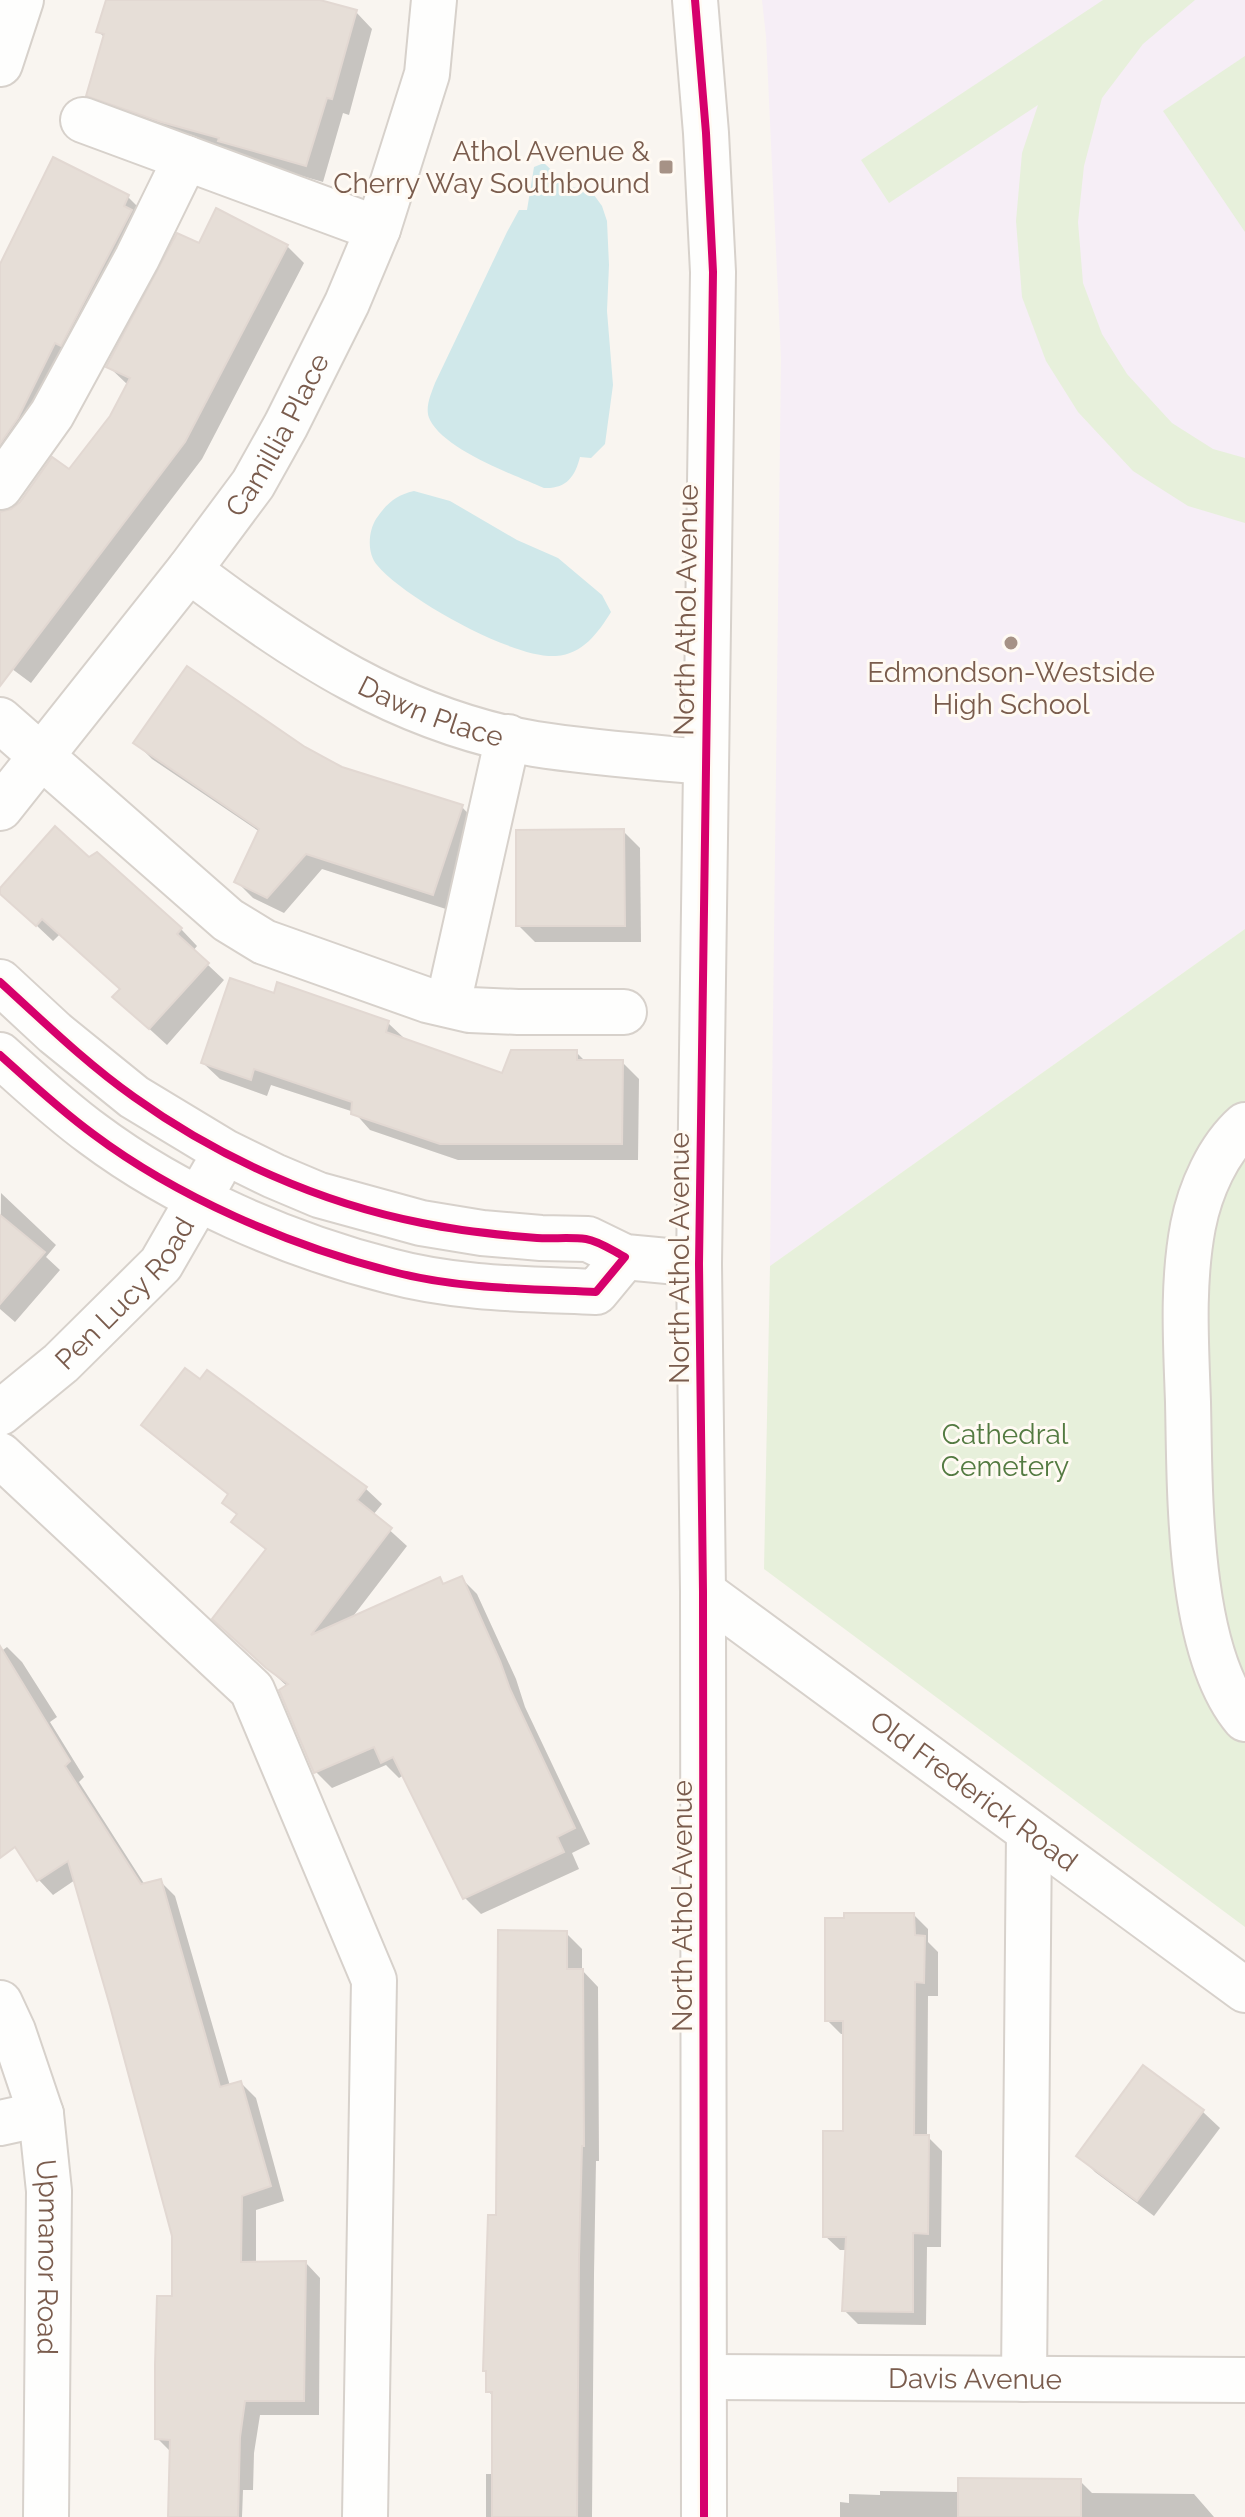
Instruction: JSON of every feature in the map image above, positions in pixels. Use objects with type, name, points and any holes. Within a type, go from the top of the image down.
[{"type":"street","points":[[0,64],[21,0]]},
{"type":"street","name":"Camillia Place","points":[[0,808],[189,570],[253,484],[286,425],[347,303],[378,229],[427,74],[434,0]]},
{"type":"street","name":"North Athol Avenue","points":[[695,0],[713,272],[699,1264],[703,1592],[704,2517]]},
{"type":"street","points":[[83,120],[378,229]]},
{"type":"street","points":[[0,487],[52,414],[137,258],[186,158]]},
{"type":"street","name":"Dawn Place","points":[[189,570],[256,620],[339,673],[455,724],[575,749],[706,762]]},
{"type":"street","points":[[0,720],[228,920],[264,942],[427,1000],[470,1010],[624,1012]]},
{"type":"street","points":[[448,1004],[508,737]]},
{"type":"street","points":[[0,982],[55,1033],[134,1097],[225,1152],[297,1186],[364,1209],[421,1223],[482,1233],[588,1239],[625,1257],[699,1264]]},
{"type":"street","points":[[0,1055],[95,1136],[144,1169],[262,1228],[315,1248],[392,1272],[466,1284],[596,1292],[625,1257]]},
{"type":"street","points":[[1241,1709],[1213,1658],[1190,1518],[1185,1300],[1193,1224],[1213,1168],[1231,1138],[1245,1125]]},
{"type":"street","name":"Pen Lucy Road","points":[[0,1413],[61,1363],[161,1264],[225,1152]]},
{"type":"street","points":[[0,1455],[252,1690],[374,1980],[365,2517]]},
{"type":"street","name":"Old Frederick Road","points":[[703,1592],[1245,1990]]},
{"type":"street","points":[[1024,2379],[1029,1833]]},
{"type":"street","name":"Upmanor Road","points":[[0,2003],[13,2031],[20,2119],[49,2191],[46,2517]]},
{"type":"street","name":"Davis Avenue","points":[[705,2377],[1245,2380]]},
{"type":"shaded area","name":"Edmondson-Westside High School","points":[[762,0],[1245,0],[1245,929],[770,1266],[781,358]]},
{"type":"green space","points":[[1103,0],[1195,0],[1143,44],[1102,98],[1084,166],[1078,222],[1083,283],[1102,334],[1127,374],[1172,423],[1213,449],[1245,458],[1245,523],[1188,506],[1133,471],[1078,412],[1046,361],[1022,297],[1016,221],[1022,153],[1038,105],[889,203],[861,160]]},
{"type":"green space","points":[[1245,56],[1245,232],[1163,111]]},
{"type":"green space","name":"Cathedral Cemetery","points":[[1245,929],[1245,1927],[764,1569],[770,1266]]},
{"type":"water","points":[[544,163],[568,186],[594,195],[607,221],[607,311],[613,385],[605,444],[591,458],[580,457],[572,476],[564,484],[552,488],[544,488],[499,469],[465,451],[438,431],[428,411],[435,383],[507,232],[519,210],[527,210],[534,167]]},
{"type":"water","points":[[414,491],[450,501],[517,540],[558,558],[602,595],[611,612],[601,627],[589,641],[574,651],[556,656],[537,654],[514,648],[460,624],[410,594],[377,565],[372,555],[370,536],[373,524],[384,509],[397,498]]},
{"type":"building","points":[[106,0],[320,0],[357,10],[332,99],[327,98],[306,166],[218,141],[219,138],[86,96],[104,34],[96,32]]},
{"type":"building","points":[[53,157],[129,195],[124,206],[132,210],[61,346],[55,343],[18,418],[0,444],[0,264]]},
{"type":"building","points":[[216,208],[288,245],[185,442],[0,686],[0,512],[20,502],[52,457],[69,469],[110,416],[130,378],[106,367],[177,233],[199,243]]},
{"type":"building","points":[[187,666],[305,747],[342,767],[463,805],[433,895],[306,854],[267,898],[234,882],[259,829],[133,743]]},
{"type":"building","points":[[55,826],[89,857],[97,852],[182,928],[177,934],[209,963],[149,1029],[112,997],[120,989],[42,919],[36,926],[0,894],[0,888]]},
{"type":"building","points":[[624,829],[625,926],[516,926],[516,830]]},
{"type":"building","points":[[230,978],[274,993],[277,982],[389,1021],[386,1032],[502,1073],[511,1050],[577,1050],[577,1060],[623,1060],[622,1144],[440,1144],[351,1114],[352,1102],[254,1069],[251,1080],[201,1063]]},
{"type":"building","points":[[0,1215],[45,1252],[0,1304]]},
{"type":"building","points":[[185,1368],[200,1379],[207,1370],[367,1487],[357,1500],[392,1528],[311,1635],[440,1577],[443,1584],[462,1576],[510,1689],[575,1828],[557,1837],[564,1852],[463,1899],[393,1757],[381,1763],[374,1747],[314,1773],[279,1690],[288,1684],[212,1619],[266,1549],[231,1522],[237,1514],[222,1503],[228,1494],[141,1425]]},
{"type":"building","points":[[0,1646],[70,1761],[65,1766],[141,1884],[161,1879],[220,2087],[241,2081],[271,2186],[242,2196],[241,2262],[306,2261],[304,2401],[245,2401],[240,2437],[238,2517],[168,2517],[170,2440],[155,2439],[155,2365],[157,2296],[172,2296],[172,2236],[68,1861],[37,1881],[15,1847],[0,1858]]},
{"type":"building","points":[[844,1913],[914,1913],[915,1935],[925,1936],[924,1983],[915,1982],[914,2135],[929,2135],[928,2234],[913,2233],[913,2312],[842,2311],[846,2237],[823,2237],[823,2131],[843,2131],[843,2021],[825,2021],[825,1918],[844,1918]]},
{"type":"building","points":[[498,1930],[567,1931],[567,1969],[583,1969],[584,2146],[579,2257],[577,2517],[492,2517],[492,2392],[486,2392],[486,2371],[483,2371],[488,2215],[496,2215]]},
{"type":"building","points":[[1143,2065],[1204,2110],[1137,2201],[1076,2156]]},
{"type":"building","points":[[958,2478],[1081,2479],[1081,2517],[958,2517]]},
{"type":"cycle path","points":[[695,0],[713,272],[699,1264],[703,1592],[704,2517]]},
{"type":"cycle path","points":[[0,982],[82,1056],[134,1097],[201,1140],[272,1175],[384,1214],[480,1232],[586,1239],[625,1257],[596,1292],[440,1281],[351,1260],[273,1233],[160,1178],[81,1125],[0,1055]]},
{"type":"place","name":"Athol Avenue & Cherry Way Southbound","points":[[666,167]]},
{"type":"place","name":"Edmondson-Westside High School","points":[[1011,643]]}]
